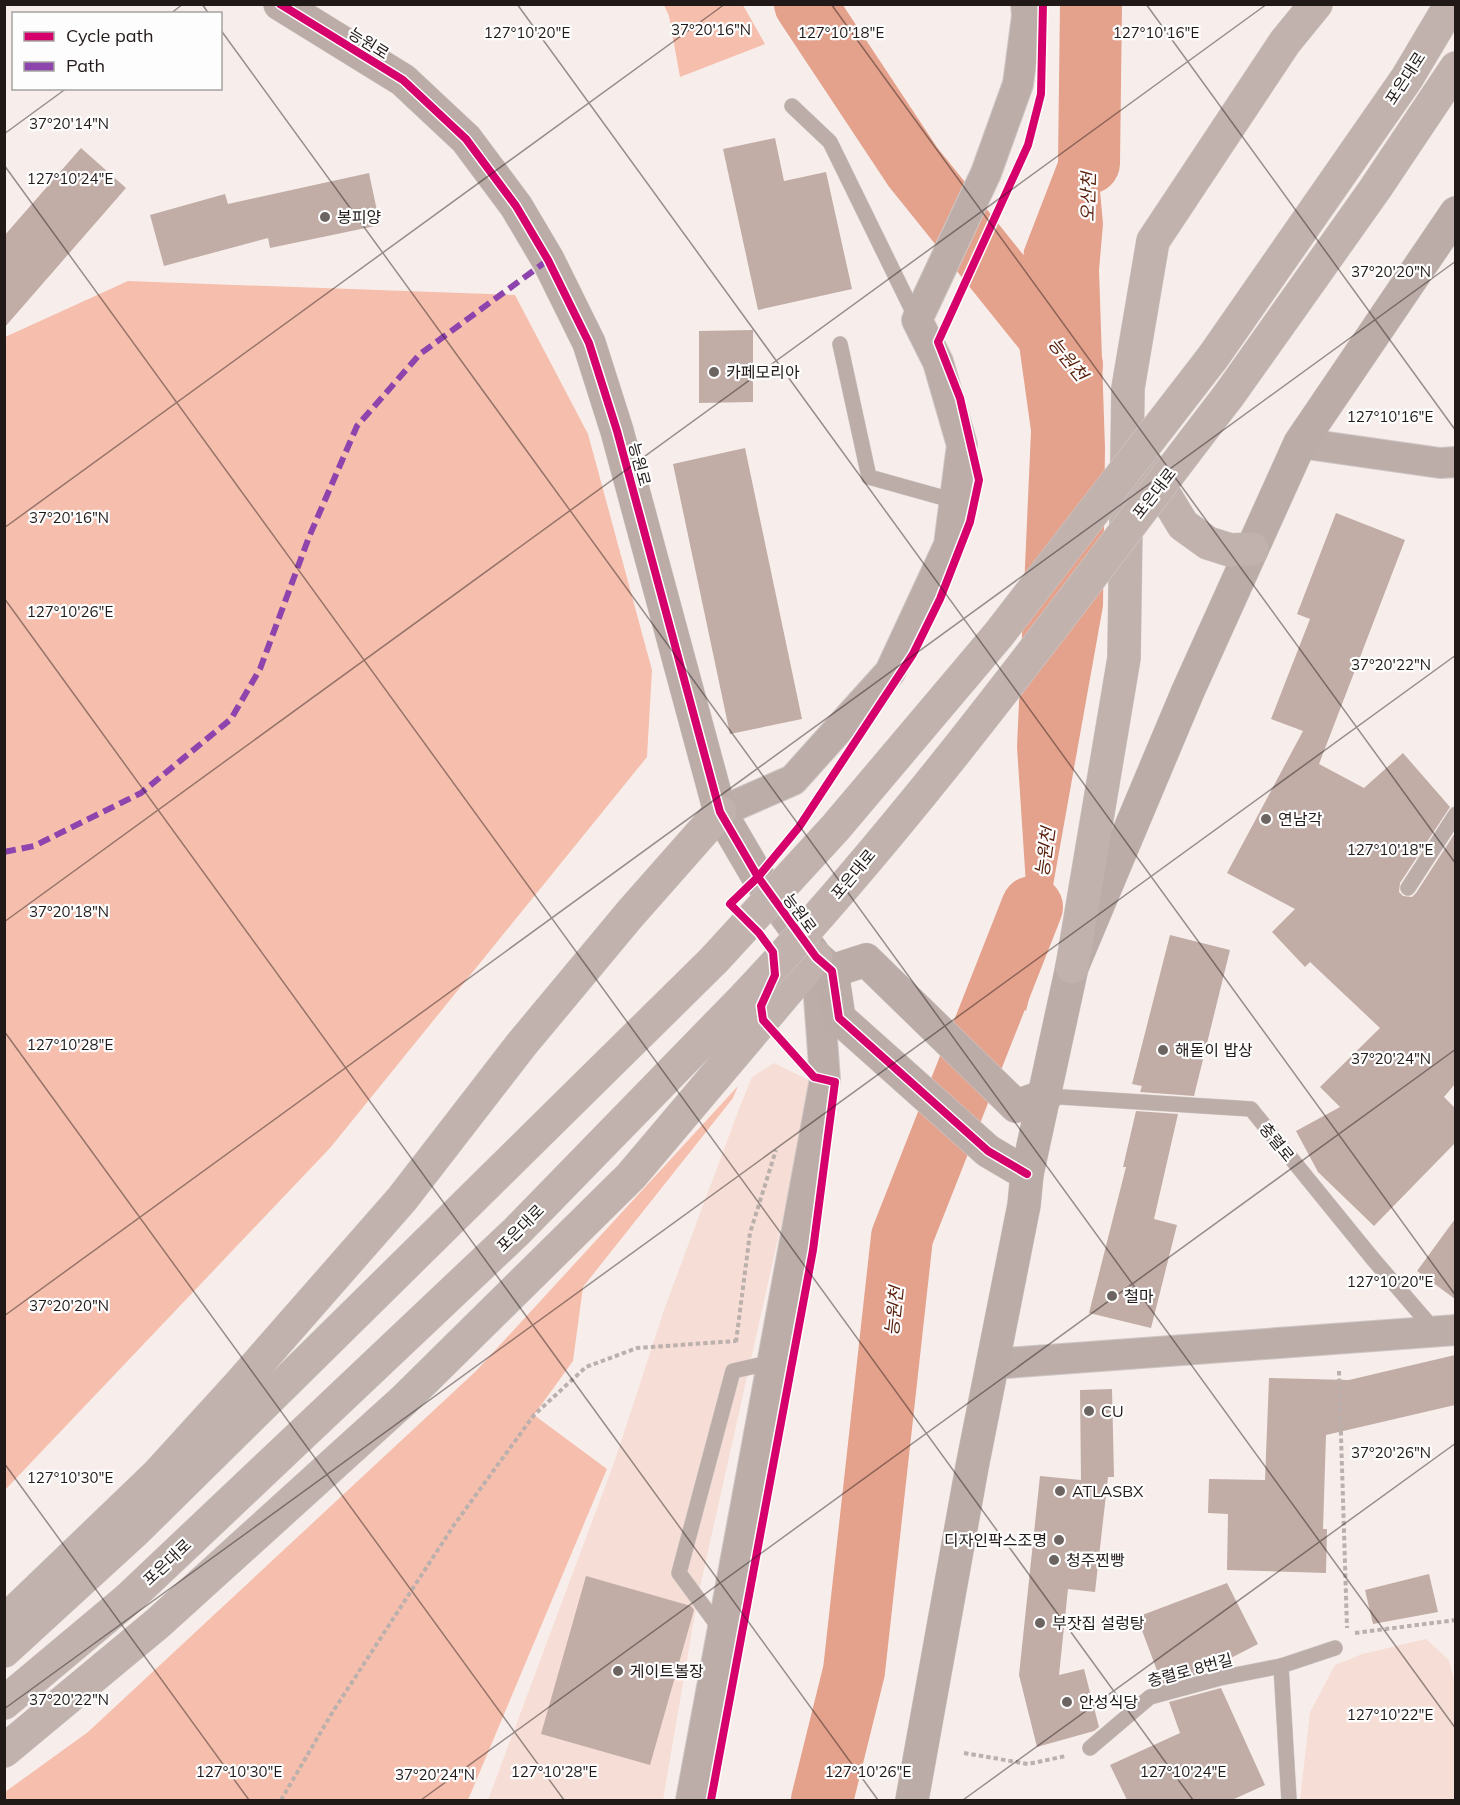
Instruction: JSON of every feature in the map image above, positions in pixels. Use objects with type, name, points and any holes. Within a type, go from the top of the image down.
[{"type":"highway","points":[[1072,967],[1124,658],[1128,388],[1153,241],[1285,42],[1316,4]]},
{"type":"highway","name":"포은대로","points":[[4,1651],[136,1530],[714,960],[836,826],[999,634],[1213,357],[1407,78],[1451,4]]},
{"type":"highway","name":"포은대로","points":[[4,1703],[128,1600],[518,1232],[789,950],[942,768],[1229,395],[1375,189],[1455,68]]},
{"type":"highway","points":[[1127,411],[1148,468],[1183,525],[1208,543],[1230,550],[1252,549]]},
{"type":"highway","points":[[4,1622],[157,1475],[239,1385],[402,1199],[521,1045],[630,914],[720,812]]},
{"type":"highway","points":[[4,1751],[158,1623],[405,1400],[631,1176],[824,964]]},
{"type":"main road","name":"능원로","points":[[280,4],[403,80],[466,139],[516,206],[548,260],[589,343],[617,431],[720,812],[758,878],[824,964],[839,1018],[988,1151],[1027,1174]]},
{"type":"main road","points":[[912,1800],[992,1364],[1024,1205],[1031,1101],[1072,967],[1188,691],[1300,443],[1455,213]]},
{"type":"main road","points":[[824,964],[866,960],[1031,1101]]},
{"type":"street","points":[[720,812],[793,780],[890,672],[949,545],[962,445],[938,362],[918,319],[986,174],[1018,84],[1027,16],[1026,4]]},
{"type":"street","points":[[1300,443],[1440,463],[1455,462]]},
{"type":"street","points":[[692,1800],[825,1079],[824,964]]},
{"type":"street","name":"충렬로","points":[[992,1364],[1451,1330]]},
{"type":"lane","points":[[792,106],[830,142],[918,319]]},
{"type":"lane","points":[[840,344],[869,477],[955,501]]},
{"type":"lane","points":[[1408,888],[1455,814]]},
{"type":"lane","name":"충렬로","points":[[1031,1101],[1251,1109],[1373,1260],[1451,1330]]},
{"type":"lane","points":[[723,1632],[679,1573],[733,1371],[773,1362]]},
{"type":"lane","name":"충렬로 8번길","points":[[1090,1748],[1150,1697],[1220,1678],[1281,1666],[1335,1648]]},
{"type":"lane","points":[[1281,1666],[1289,1800]]},
{"type":"path","points":[[733,1371],[750,1233],[777,1147]]},
{"type":"path","points":[[1338,1339],[1347,1634],[1455,1620]]},
{"type":"path","points":[[282,1800],[332,1713],[454,1525],[534,1415],[586,1367],[637,1348],[736,1341]]},
{"type":"path","points":[[964,1754],[1028,1764],[1090,1748]]},
{"type":"shaded area","points":[[664,5],[743,5],[765,44],[680,77],[669,16]]},
{"type":"shaded area","points":[[128,281],[515,295],[588,434],[652,670],[647,757],[330,1148],[5,1490],[5,337]]},
{"type":"shaded area","points":[[774,1063],[813,1082],[698,1596],[663,1800],[488,1800],[615,1460],[665,1307],[742,1101],[752,1077]]},
{"type":"shaded area","points":[[738,1086],[733,1098],[583,1287],[573,1361],[534,1415],[607,1469],[468,1800],[5,1800],[5,1792],[88,1732],[476,1371]]},
{"type":"shaded area","points":[[1426,1639],[1449,1660],[1455,1685],[1455,1800],[1300,1800],[1310,1712],[1335,1665],[1362,1654]]},
{"type":"water","points":[[1090,79],[1103,224],[1099,270],[1105,448],[1103,606],[1044,936],[1026,1011],[979,965],[1026,885],[1017,747],[1031,431],[1016,323],[1024,250]]},
{"type":"building","points":[[775,138],[784,181],[826,172],[852,289],[758,310],[723,149]]},
{"type":"building","points":[[81,148],[126,188],[4,328],[4,236]]},
{"type":"building","points":[[369,173],[380,225],[270,248],[268,238],[164,266],[150,215],[225,194],[228,204]]},
{"type":"building","points":[[753,330],[753,402],[699,403],[699,331]]},
{"type":"building","points":[[745,448],[802,719],[730,734],[673,464]]},
{"type":"building","points":[[1336,513],[1405,540],[1319,764],[1364,788],[1403,753],[1450,807],[1400,883],[1399,892],[1403,896],[1412,897],[1416,893],[1455,833],[1455,1084],[1444,1097],[1455,1108],[1455,1143],[1374,1226],[1318,1172],[1296,1131],[1340,1107],[1320,1087],[1380,1028],[1310,962],[1305,967],[1272,932],[1295,909],[1227,873],[1303,731],[1271,719],[1310,619],[1297,614]]},
{"type":"building","points":[[1170,935],[1230,950],[1194,1096],[1140,1092],[1142,1086],[1132,1084]]},
{"type":"building","points":[[1136,1111],[1178,1114],[1154,1219],[1177,1225],[1151,1328],[1089,1313],[1126,1167],[1123,1167]]},
{"type":"building","points":[[1455,1219],[1455,1299],[1417,1271]]},
{"type":"building","points":[[1455,1355],[1455,1405],[1326,1435],[1323,1529],[1327,1529],[1326,1573],[1227,1570],[1228,1514],[1208,1513],[1209,1479],[1265,1480],[1269,1378],[1349,1380]]},
{"type":"building","points":[[1112,1389],[1114,1477],[1108,1477],[1095,1592],[1068,1589],[1059,1675],[1084,1669],[1099,1727],[1094,1731],[1037,1747],[1019,1675],[1040,1476],[1081,1480],[1080,1390]]},
{"type":"building","points":[[1429,1574],[1438,1612],[1373,1624],[1365,1590]]},
{"type":"building","name":"게이트볼장","points":[[586,1576],[691,1606],[694,1610],[650,1765],[541,1734]]},
{"type":"building","points":[[1227,1583],[1258,1644],[1225,1661],[1226,1663],[1212,1668],[1213,1670],[1162,1684],[1137,1617]]},
{"type":"building","points":[[1221,1688],[1265,1785],[1232,1800],[1127,1800],[1110,1765],[1180,1733],[1169,1702]]},
{"type":"waterway","name":"능원천","points":[[805,4],[913,167],[1072,365]]},
{"type":"waterway","name":"오산천","points":[[1089,163],[1091,4]]},
{"type":"waterway","name":"능원천","points":[[822,1800],[854,1671],[902,1237],[1032,907]]},
{"type":"marked path","points":[[4,852],[34,846],[141,793],[231,719],[260,669],[309,537],[357,426],[420,354],[548,260]]},
{"type":"cycle path","points":[[280,4],[403,80],[466,139],[516,206],[548,260],[589,343],[617,431],[720,812],[758,877],[816,957],[832,971],[839,1018],[988,1151],[1027,1174]]},
{"type":"cycle path","points":[[711,1800],[813,1250],[835,1082],[814,1077],[763,1020],[761,1006],[775,975],[773,952],[759,933],[730,904],[758,877],[799,827],[913,654],[940,599],[970,522],[979,480],[960,398],[938,342],[1028,145],[1041,94],[1043,4]]},
{"type":"place","name":"봉피양","points":[[325,217]]},
{"type":"place","name":"카페모리아","points":[[714,372]]},
{"type":"place","name":"연남각","points":[[1266,819]]},
{"type":"place","name":"해돋이 밥상","points":[[1163,1050]]},
{"type":"place","name":"철마","points":[[1112,1296]]},
{"type":"place","name":"CU","points":[[1089,1411]]},
{"type":"place","name":"ATLASBX","points":[[1060,1491]]},
{"type":"place","name":"디자인팍스조명","points":[[1059,1540]]},
{"type":"place","name":"청주찐빵","points":[[1054,1560]]},
{"type":"place","name":"부잣집 설렁탕","points":[[1040,1623]]},
{"type":"place","name":"게이트볼장","points":[[618,1671]]},
{"type":"place","name":"안성식당","points":[[1067,1702]]}]
